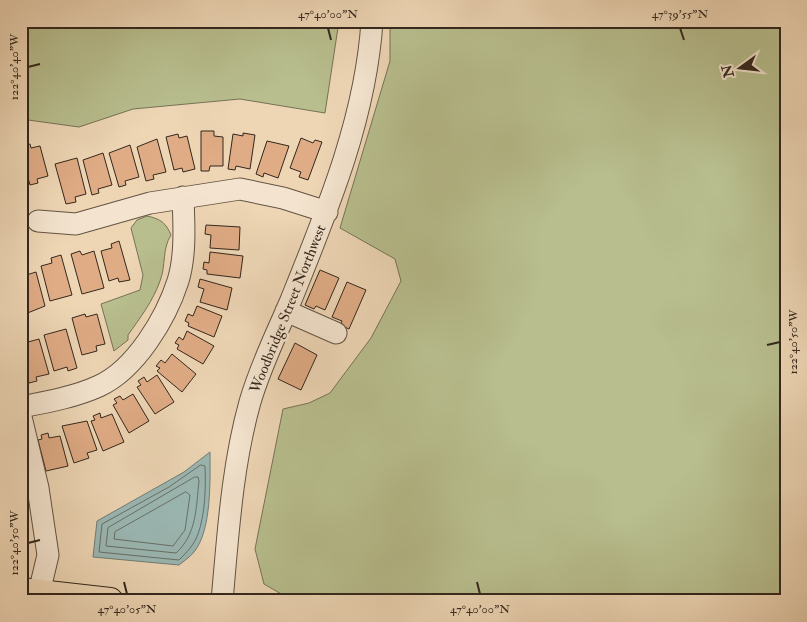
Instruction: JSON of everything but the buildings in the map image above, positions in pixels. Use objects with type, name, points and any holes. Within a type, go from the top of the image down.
[{"type":"main road","points":[[30,592],[110,601]]},
{"type":"street","name":"Woodbridge Street Northwest","points":[[222,601],[239,451],[250,401],[327,212],[360,103],[370,60],[372,21]]},
{"type":"street","points":[[38,221],[76,224],[150,203],[240,189],[283,198],[327,212]]},
{"type":"street","points":[[21,407],[58,399],[100,385],[131,362],[160,323],[178,280],[184,240],[184,197]]},
{"type":"street","points":[[286,311],[336,333]]},
{"type":"street","points":[[21,417],[38,488],[48,555],[30,592]]},
{"type":"green space","points":[[21,21],[339,21],[325,113],[240,99],[133,109],[79,127],[21,119]]},
{"type":"green space","points":[[390,21],[786,21],[786,601],[337,601],[283,595],[264,584],[255,549],[283,409],[309,403],[330,393],[371,338],[401,281],[395,259],[340,228],[390,61]]},
{"type":"green space","points":[[147,216],[162,222],[171,235],[166,246],[162,275],[150,302],[128,335],[128,340],[114,351],[101,304],[140,290],[143,275],[131,228],[137,220]]},
{"type":"water","points":[[210,452],[210,490],[207,518],[200,542],[189,557],[179,565],[93,557],[97,521],[184,472]]}]
